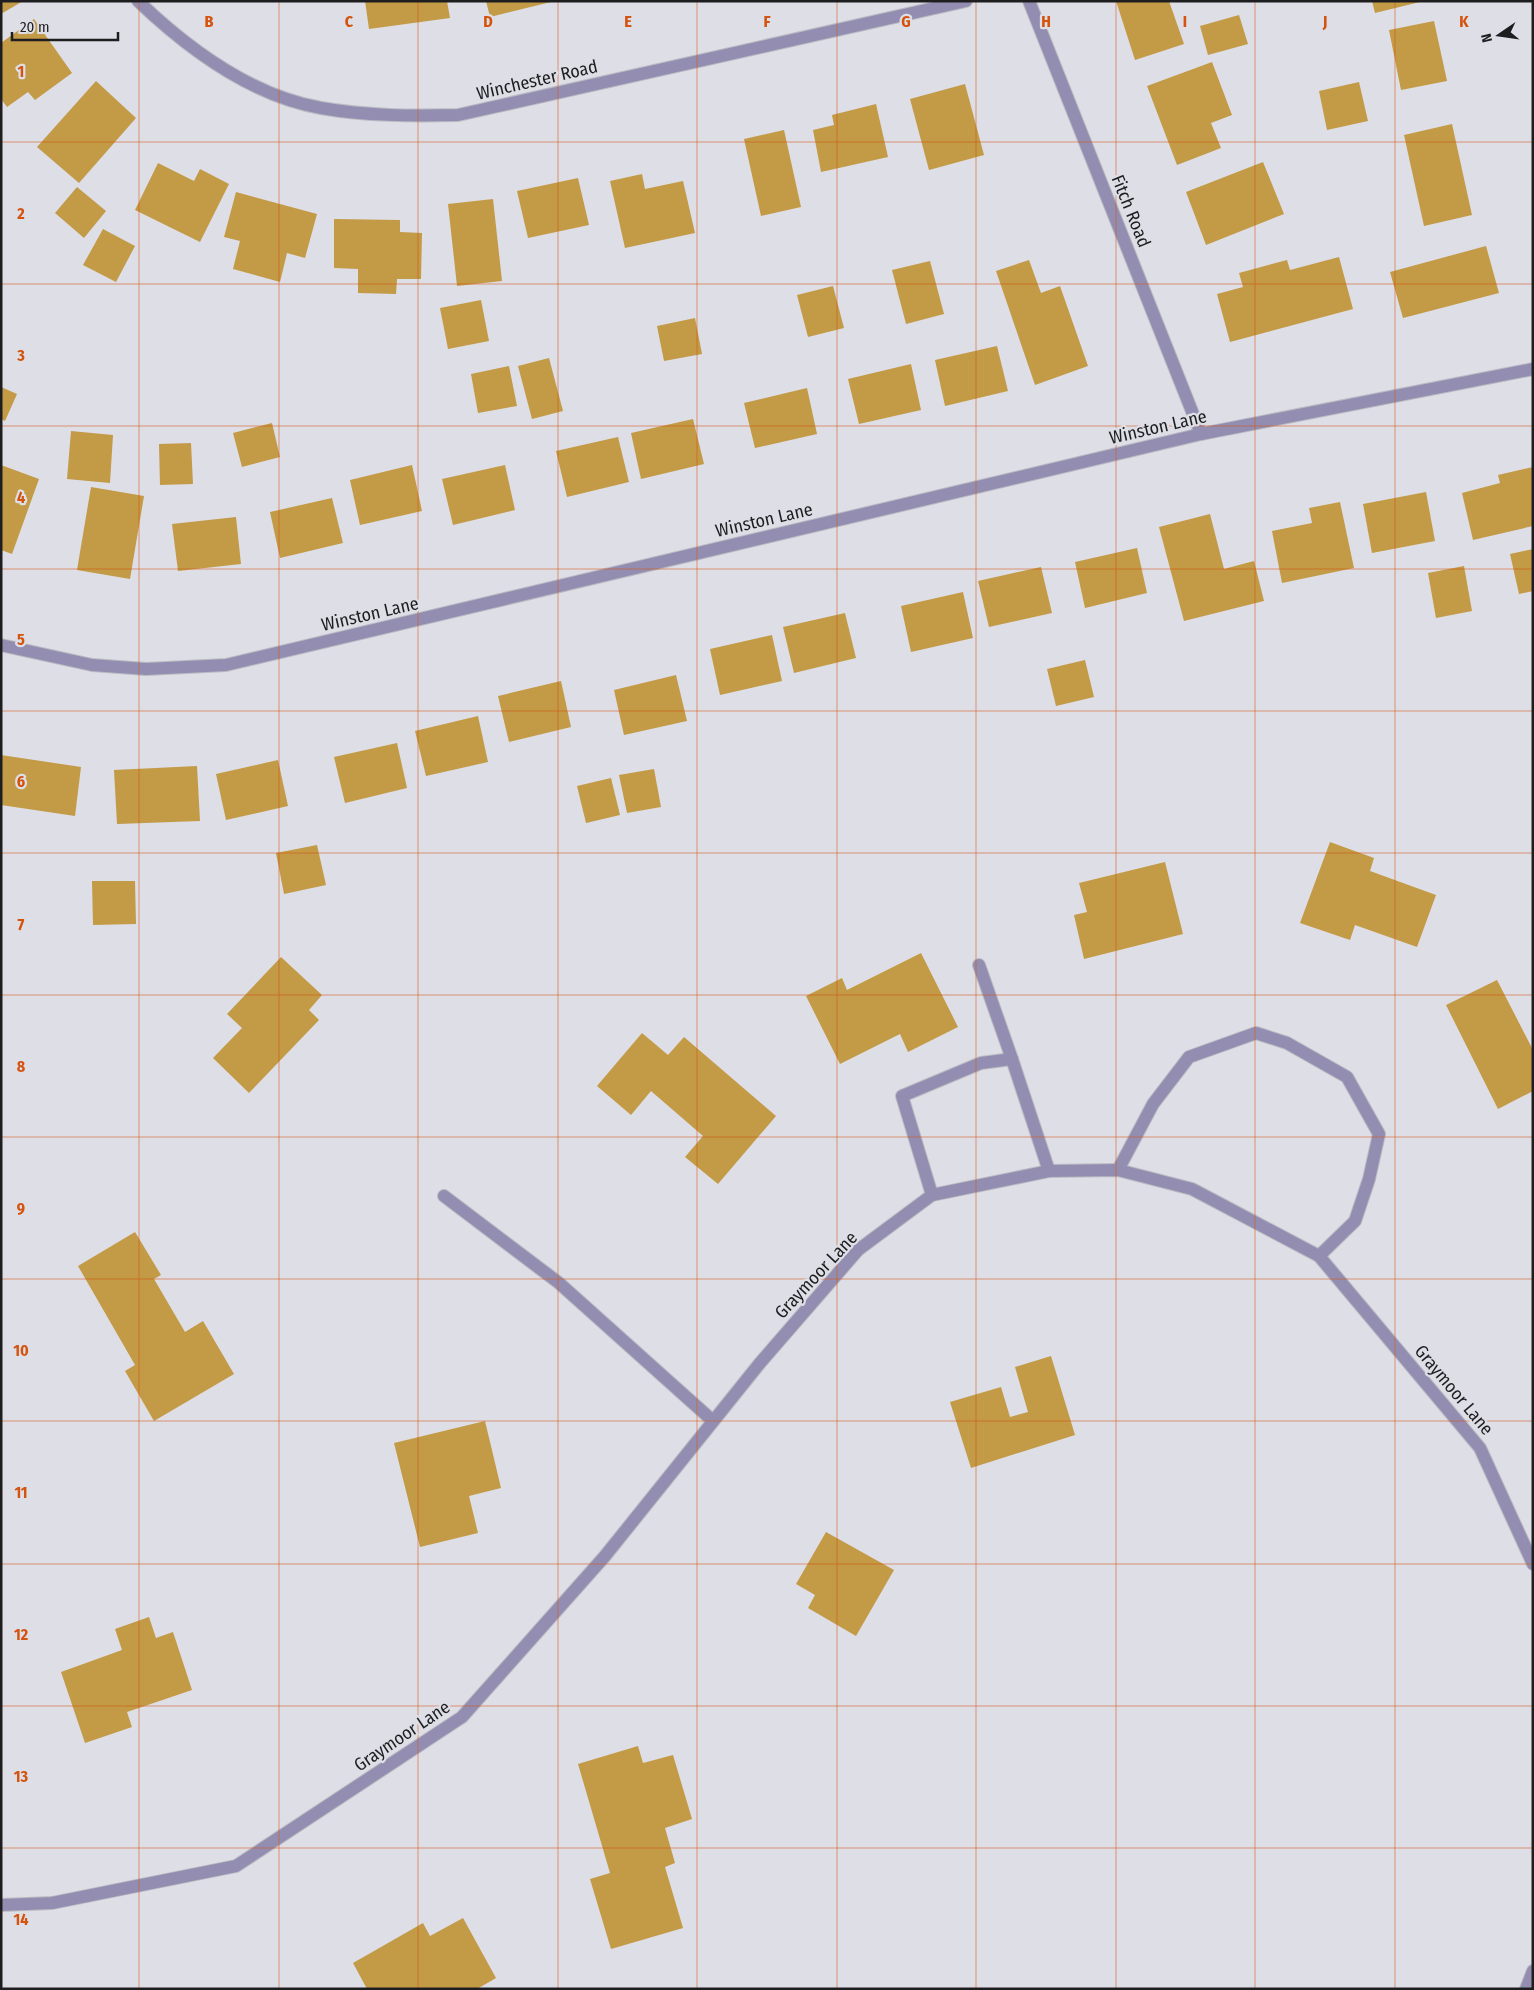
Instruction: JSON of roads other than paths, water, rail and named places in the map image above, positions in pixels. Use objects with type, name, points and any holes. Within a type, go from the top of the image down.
[{"type":"street","name":"Winchester Road","points":[[138,1],[180,38],[246,81],[287,98],[320,108],[387,116],[458,115],[966,1]]},
{"type":"street","name":"Fitch Road","points":[[1029,1],[1202,434]]},
{"type":"street","name":"Winston Lane","points":[[1,645],[92,665],[146,669],[226,665],[1202,434],[1533,369]]},
{"type":"street","points":[[978,965],[1012,1059],[1048,1171]]},
{"type":"street","points":[[1118,1170],[1154,1104],[1189,1057],[1256,1033],[1287,1043],[1347,1078],[1380,1134],[1369,1179],[1355,1221],[1319,1256]]},
{"type":"street","points":[[932,1195],[902,1096],[981,1063],[1012,1059]]},
{"type":"street","name":"Graymoor Lane","points":[[1,1905],[52,1903],[236,1866],[462,1717],[605,1556],[760,1363],[858,1250],[932,1195],[1048,1171],[1118,1170],[1192,1189],[1319,1256],[1480,1448],[1533,1564]]},
{"type":"street","points":[[444,1196],[559,1283],[713,1421]]},
{"type":"street","points":[[1526,1989],[1533,1971]]}]
